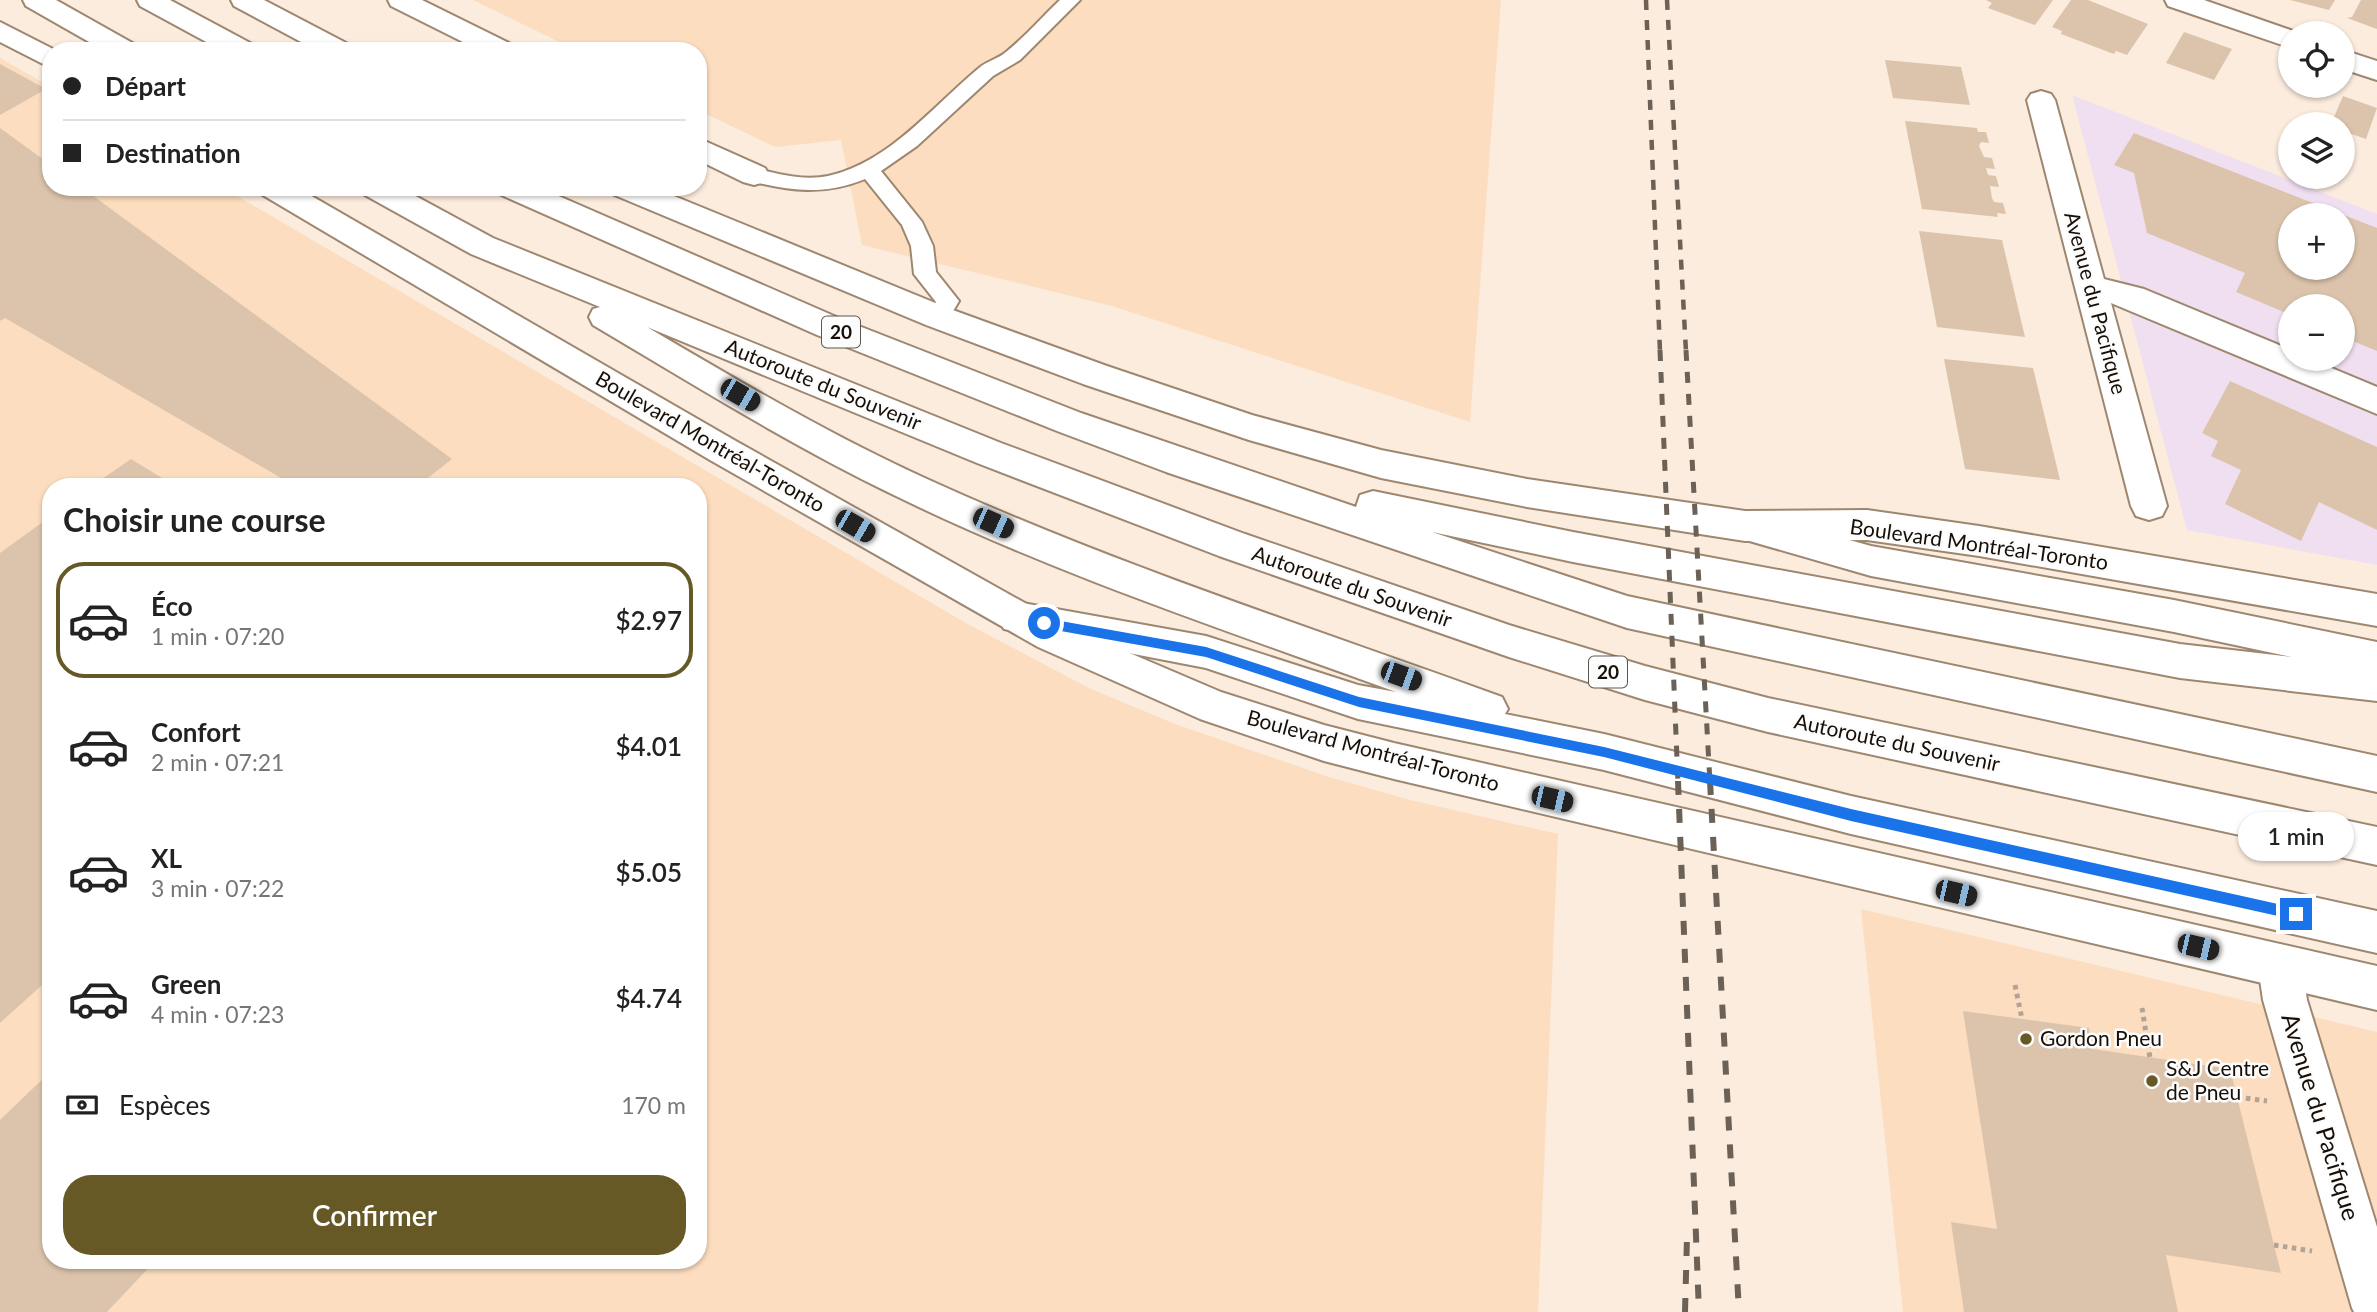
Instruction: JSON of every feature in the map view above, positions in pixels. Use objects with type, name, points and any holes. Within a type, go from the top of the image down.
[{"type":"main road","points":[[36,0],[110,42]]},
{"type":"main road","points":[[150,0],[227,42]]},
{"type":"main road","points":[[244,0],[323,42]]},
{"type":"main road","points":[[401,0],[485,42]]},
{"type":"main road","points":[[2178,0],[2278,35]]},
{"type":"main road","points":[[0,30],[42,54]]},
{"type":"main road","points":[[2355,63],[2377,71]]},
{"type":"main road","name":"Avenue du Pacifique","points":[[2041,100],[2149,506]]},
{"type":"main road","points":[[707,152],[754,175]]},
{"type":"main road","name":"Boulevard Montréal-Toronto","points":[[288,196],[1017,618],[1167,689],[1324,743],[1714,837],[2377,988]]},
{"type":"main road","name":"Autoroute du Souvenir","points":[[390,196],[482,246],[1084,491],[1244,550],[1590,667],[1768,715],[2377,846]]},
{"type":"main road","name":"20","points":[[531,196],[829,327],[1178,462],[1627,612],[2377,774]]},
{"type":"main road","name":"Boulevard Montréal-Toronto","points":[[645,196],[938,317],[1146,393],[1273,434],[1381,464],[1527,494],[1745,526],[1867,526],[1903,530],[2377,610]]},
{"type":"main road","points":[[482,246],[833,449],[926,493],[1016,533],[1188,601],[1604,752]]},
{"type":"main road","points":[[2091,287],[2133,297],[2377,401]]},
{"type":"main road","points":[[1178,462],[1573,547],[2180,661],[2377,684]]},
{"type":"main road","points":[[1745,526],[1871,561],[2174,616],[2377,659]]},
{"type":"main road","points":[[1017,618],[1206,652],[1359,702],[1604,752],[1851,815],[2377,932]]},
{"type":"main road","name":"Avenue du Pacifique","points":[[2280,966],[2285,1000],[2377,1308]]},
{"type":"lane","points":[[754,175],[802,186],[837,182],[869,170],[908,145],[988,70],[1010,59],[1034,38],[1071,0]]},
{"type":"lane","points":[[869,170],[911,222],[922,246],[925,274],[948,301],[938,317]]},
{"type":"path","points":[[2015,985],[2022,1019]]},
{"type":"path","points":[[2142,1008],[2150,1058]]},
{"type":"shaded area","points":[[473,0],[1501,0],[1470,422],[1112,306],[862,245],[841,140],[775,147],[707,114],[707,42],[559,42]]},
{"type":"shaded area","points":[[0,58],[42,82],[42,196],[237,196],[964,622],[1089,688],[1175,724],[1329,777],[1410,800],[1558,834],[1538,1312],[0,1312]]},
{"type":"shaded area","points":[[2072,95],[2278,175],[2278,189],[2313,189],[2349,203],[2278,203],[2278,280],[2355,280],[2355,205],[2377,214],[2377,565],[2187,530]]},
{"type":"shaded area","points":[[1861,909],[2377,1032],[2377,1312],[1903,1312]]},
{"type":"building","points":[[1986,0],[2053,0],[2035,25],[1988,8],[1992,3]]},
{"type":"building","points":[[2071,0],[2088,0],[2148,24],[2127,55],[2116,51],[2114,54],[2061,34],[2062,31],[2052,27]]},
{"type":"building","points":[[2290,0],[2335,0],[2329,10]]},
{"type":"building","points":[[2361,0],[2377,0],[2377,29],[2347,18],[2352,17]]},
{"type":"building","points":[[2184,32],[2232,49],[2214,80],[2166,63]]},
{"type":"building","points":[[1885,60],[1961,67],[1970,105],[1893,98]]},
{"type":"building","points":[[0,64],[42,87],[42,91],[0,115]]},
{"type":"building","points":[[2342,98],[2377,108],[2366,139],[2355,135],[2355,112],[2336,112]]},
{"type":"building","points":[[1905,121],[1977,128],[1978,132],[1986,132],[1989,143],[1981,142],[1979,146],[1984,157],[1992,158],[1995,169],[1986,168],[1988,175],[1996,176],[1999,187],[1990,186],[1992,198],[1994,202],[2003,203],[2006,214],[1997,213],[1998,217],[1922,209]]},
{"type":"building","points":[[0,128],[42,158],[42,196],[93,196],[452,459],[428,478],[281,478],[5,318],[0,321]]},
{"type":"building","points":[[2134,133],[2313,203],[2278,203],[2278,280],[2355,280],[2355,219],[2377,228],[2377,351],[2355,342],[2355,294],[2278,294],[2278,310],[2236,292],[2245,273],[2147,233],[2134,173],[2114,165]]},
{"type":"building","points":[[1919,231],[2002,240],[2025,337],[1937,327]]},
{"type":"building","points":[[1944,359],[2033,368],[2060,480],[1965,469]]},
{"type":"building","points":[[2230,381],[2377,447],[2377,530],[2319,502],[2301,541],[2225,504],[2241,470],[2211,456],[2218,441],[2202,433]]},
{"type":"building","points":[[131,459],[162,478],[104,478]]},
{"type":"building","points":[[42,523],[42,985],[0,1023],[0,553]]},
{"type":"building","points":[[1963,1011],[2089,1028],[2093,1049],[2230,1069],[2281,1273],[2166,1255],[2178,1312],[1964,1312],[1951,1222],[1997,1229]]},
{"type":"building","points":[[42,1080],[42,1269],[148,1269],[107,1312],[0,1312],[0,1120]]},
{"type":"railway","points":[[1646,0],[1660,352]]},
{"type":"railway","points":[[1667,0],[1686,352]]},
{"type":"railway","points":[[1660,350],[1678,783]]},
{"type":"railway","points":[[1686,350],[1710,783]]},
{"type":"railway","points":[[1678,781],[1699,1312]]},
{"type":"railway","points":[[1710,781],[1739,1312]]},
{"type":"railway","points":[[1685,1312],[1687,1237]]},
{"type":"place","name":"Gordon Pneu","points":[[2026,1039]]},
{"type":"place","name":"S&J Centre de Pneu","points":[[2152,1081]]},
{"type":"route","points":[[1044,623],[1206,652],[1359,702],[1604,752],[1851,815],[2296,914]]}]
